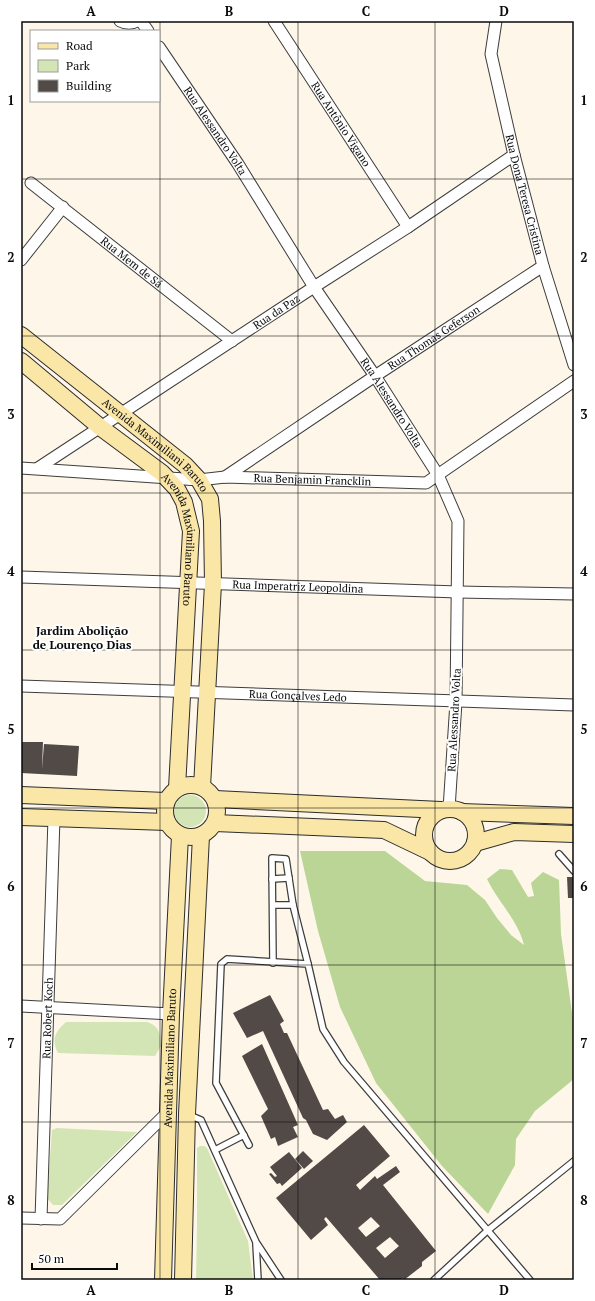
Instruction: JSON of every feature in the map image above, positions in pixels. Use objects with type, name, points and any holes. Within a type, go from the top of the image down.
[{"type":"street","points":[[120,21],[126,24],[131,24],[137,21]]},
{"type":"street","points":[[141,21],[147,30]]},
{"type":"street","name":"Rua Antônio Vigano","points":[[274,21],[408,227]]},
{"type":"street","name":"Rua Dona Teresa Cristina","points":[[496,21],[491,54],[514,155],[543,266],[574,365]]},
{"type":"street","name":"Rua Alessandro Volta","points":[[160,48],[238,164],[314,287],[375,376],[438,475],[458,521],[456,702],[451,810]]},
{"type":"street","name":"Rua da Paz","points":[[38,468],[408,227],[514,155]]},
{"type":"street","name":"Rua Mem de Sá","points":[[31,182],[232,341]]},
{"type":"street","points":[[21,260],[63,207]]},
{"type":"street","name":"Rua Thomas Geferson","points":[[225,477],[375,376],[543,266]]},
{"type":"street","name":"Avenida Maximiliani Baruto","points":[[21,334],[186,465],[199,480],[210,499],[212,521],[213,584],[202,787]]},
{"type":"street","name":"Avenida Maximiliano Baruto","points":[[21,361],[100,427],[162,473],[177,489],[184,502],[190,531],[177,788]]},
{"type":"street","name":"Rua Benjamin Francklin","points":[[21,468],[199,480],[225,477],[426,482],[574,381]]},
{"type":"street","name":"Rua Imperatriz Leopoldina","points":[[21,577],[458,592],[574,594]]},
{"type":"street","name":"Rua Gonçalves Ledo","points":[[21,686],[183,690],[456,702],[574,705]]},
{"type":"street","points":[[190,785],[202,787],[210,792],[215,799],[218,811],[215,823],[207,833],[201,836],[187,838],[180,836],[166,822],[164,812],[166,801],[177,788],[190,785]]},
{"type":"street","points":[[21,795],[166,801]]},
{"type":"street","points":[[215,799],[574,816]]},
{"type":"street","points":[[215,823],[384,830],[430,852],[438,858],[446,861],[455,861],[464,857],[475,843],[475,826],[471,819],[451,810],[431,817],[425,828],[424,836],[426,845],[430,852]]},
{"type":"street","points":[[21,817],[166,822]]},
{"type":"street","name":"Rua Robert Koch","points":[[41,1219],[54,818]]},
{"type":"street","points":[[475,843],[514,832],[574,834]]},
{"type":"street","name":"Avenida Maximiliano Baruto","points":[[163,1280],[171,1014],[180,836]]},
{"type":"street","name":"Avenida Maximiliano Baruto","points":[[183,1280],[187,1114],[201,836]]},
{"type":"street","points":[[21,1006],[171,1014]]},
{"type":"street","points":[[21,1218],[60,1219],[169,1111],[187,1114]]},
{"type":"lane","points":[[560,854],[574,871]]},
{"type":"lane","points":[[273,962],[272,858],[286,859],[293,905],[323,1029],[344,1062],[530,1280]]},
{"type":"lane","points":[[272,879],[289,878]]},
{"type":"lane","points":[[273,906],[293,905]]},
{"type":"lane","points":[[249,1145],[216,1083],[221,964],[227,959],[308,964]]},
{"type":"lane","points":[[187,1114],[201,1120],[256,1242],[281,1280]]},
{"type":"lane","points":[[215,1150],[244,1135]]},
{"type":"lane","points":[[434,1280],[487,1231],[574,1161]]},
{"type":"lane","points":[[256,1242],[258,1280]]},
{"type":"green space","points":[[187,795],[193,795],[203,802],[206,811],[205,817],[199,824],[193,827],[187,827],[177,820],[174,814],[174,808],[181,798]]},
{"type":"green space","points":[[300,851],[385,851],[425,881],[467,885],[485,900],[511,935],[524,945],[513,919],[487,879],[500,869],[512,870],[528,897],[534,896],[531,883],[543,872],[559,880],[561,934],[574,1027],[574,1079],[535,1111],[516,1139],[515,1165],[488,1214],[442,1166],[376,1083],[340,1007],[318,931]]},
{"type":"green space","points":[[66,1022],[147,1022],[157,1028],[160,1034],[161,1046],[155,1056],[58,1053],[55,1044],[55,1036]]},
{"type":"green space","points":[[57,1128],[137,1132],[62,1205],[53,1205],[47,1198],[52,1130]]},
{"type":"green space","points":[[200,1146],[207,1148],[248,1241],[253,1280],[196,1280],[197,1148]]},
{"type":"building","points":[[21,742],[43,742],[42,769],[44,744],[79,746],[77,776],[21,773]]},
{"type":"building","points":[[567,877],[574,877],[574,898],[568,898]]},
{"type":"building","points":[[270,995],[284,1021],[280,1024],[284,1033],[287,1033],[323,1110],[328,1109],[335,1119],[343,1115],[347,1122],[327,1140],[313,1134],[306,1120],[303,1118],[263,1031],[247,1038],[233,1013]]},
{"type":"building","points":[[262,1044],[298,1125],[293,1127],[298,1137],[278,1146],[275,1137],[271,1139],[261,1116],[268,1109],[242,1056]]},
{"type":"building","points":[[364,1125],[390,1156],[356,1185],[360,1190],[375,1176],[377,1179],[396,1166],[400,1172],[383,1185],[436,1251],[422,1262],[422,1266],[404,1280],[403,1278],[400,1280],[380,1280],[326,1217],[324,1219],[328,1225],[311,1240],[276,1198]],"holes":[[[371,1217],[380,1226],[366,1237],[358,1228]],[[390,1237],[399,1246],[385,1258],[376,1248]]]},
{"type":"building","points":[[303,1151],[313,1161],[304,1169],[295,1159]]},
{"type":"building","points":[[289,1152],[302,1168],[282,1186],[280,1183],[277,1184],[269,1174],[271,1173],[275,1177],[277,1176],[270,1167]]},
{"type":"district","name":"Jardim Abolição de Lourenço Dias","points":[[82,637]]}]
